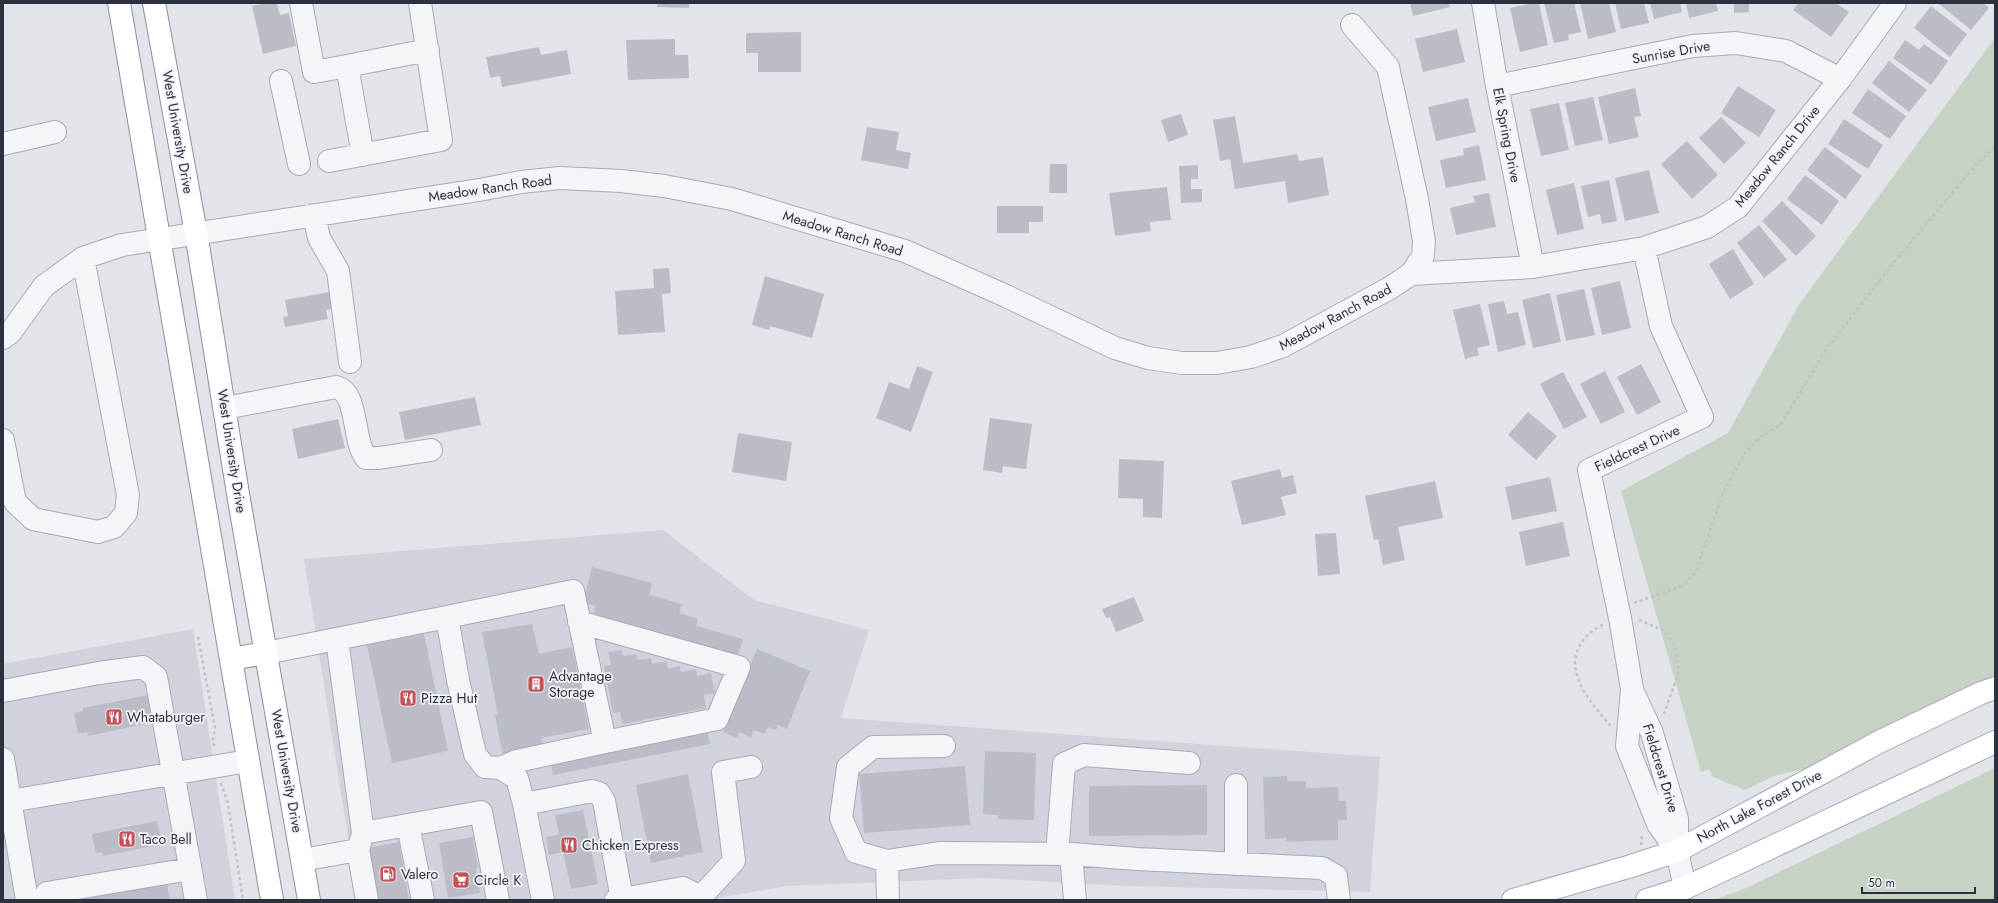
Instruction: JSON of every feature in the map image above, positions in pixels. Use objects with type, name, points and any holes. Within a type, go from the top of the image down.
[{"type":"main road","points":[[119,3],[272,900]]},
{"type":"main road","name":"West University Drive","points":[[154,3],[196,233],[309,900]]},
{"type":"main road","points":[[230,659],[266,653]]},
{"type":"main road","name":"North Lake Forest Drive","points":[[1513,900],[1628,868],[1677,851],[1879,742],[1981,693],[1995,688]]},
{"type":"main road","points":[[1647,900],[1685,888],[1995,742]]},
{"type":"street","points":[[301,3],[314,72],[428,50]]},
{"type":"street","points":[[329,161],[441,140],[420,3]]},
{"type":"street","name":"Elk Spring Drive","points":[[1483,3],[1497,86],[1533,267]]},
{"type":"street","name":"Meadow Ranch Drive","points":[[1411,274],[1533,267],[1644,248],[1707,227],[1738,207],[1840,79],[1895,3]]},
{"type":"street","name":"Meadow Ranch Road","points":[[3,338],[10,333],[44,286],[83,258],[122,245],[521,182],[560,178],[621,181],[664,186],[732,200],[905,252],[1006,296],[1115,348],[1148,358],[1182,364],[1217,363],[1251,357],[1283,346],[1390,288],[1411,274],[1423,256],[1424,241],[1417,199],[1388,67],[1352,25]]},
{"type":"street","name":"Sunrise Drive","points":[[1497,86],[1693,46],[1736,43],[1786,51],[1840,79]]},
{"type":"street","points":[[347,66],[363,155]]},
{"type":"street","points":[[281,81],[299,164]]},
{"type":"street","points":[[3,144],[55,132]]},
{"type":"street","points":[[314,215],[319,238],[338,271],[350,362]]},
{"type":"street","name":"Fieldcrest Drive","points":[[1644,248],[1661,326],[1702,417],[1589,470],[1620,618],[1632,689],[1652,732],[1677,819],[1677,851],[1685,888]]},
{"type":"street","points":[[3,440],[15,502],[33,519],[98,532],[114,527],[126,513],[128,495],[83,258]]},
{"type":"street","points":[[225,408],[336,387],[342,388],[347,393],[353,413],[359,444],[366,458],[380,458],[431,450]]},
{"type":"street","points":[[266,653],[573,591],[605,742]]},
{"type":"street","points":[[446,616],[458,680],[475,754],[485,767],[500,768],[517,761],[717,719],[739,667],[579,622]]},
{"type":"street","points":[[337,639],[367,900]]},
{"type":"street","points":[[3,691],[99,673],[142,667],[156,677],[196,900]]},
{"type":"street","points":[[944,746],[873,748],[848,767],[841,818],[856,852],[887,861],[939,853],[1064,854],[1322,868],[1336,876],[1339,900]]},
{"type":"street","points":[[1075,900],[1064,854],[1064,764],[1084,756],[1189,763]]},
{"type":"street","points":[[3,759],[10,801],[37,897],[190,869]]},
{"type":"street","points":[[10,801],[248,761]]},
{"type":"street","points":[[524,804],[592,791],[599,793],[604,800],[619,899],[683,888],[701,899],[734,862],[723,772],[751,767]]},
{"type":"street","points":[[500,768],[517,778],[524,804],[543,900]]},
{"type":"street","points":[[1236,785],[1236,864]]},
{"type":"street","points":[[302,860],[408,824],[480,812],[498,900]]},
{"type":"street","points":[[408,824],[423,900]]},
{"type":"street","points":[[887,861],[888,900]]},
{"type":"path","points":[[1633,609],[1632,604],[1682,586],[1695,573],[1723,493],[1743,456],[1760,437],[1781,424],[1827,348],[1890,267],[1981,159],[1995,147]]},
{"type":"path","points":[[1635,620],[1641,620],[1665,631],[1675,648],[1679,671],[1672,695],[1664,708],[1663,716]]},
{"type":"shaded area","points":[[663,530],[754,600],[869,630],[841,718],[1380,757],[1370,892],[1125,886],[983,878],[787,886],[708,900],[358,900],[304,559]]},
{"type":"shaded area","points":[[193,629],[235,900],[3,900],[3,664]]},
{"type":"green space","points":[[1995,38],[1995,681],[1825,764],[1774,776],[1745,790],[1713,777],[1709,769],[1701,772],[1621,491],[1728,433],[1800,303]]},
{"type":"green space","points":[[1995,768],[1995,900],[1714,900],[1744,889]]},
{"type":"building","points":[[266,3],[277,3],[280,15],[289,13],[296,46],[263,54],[252,6]]},
{"type":"building","points":[[657,3],[689,3],[689,8],[657,7]]},
{"type":"building","points":[[1410,3],[1449,3],[1450,7],[1413,16]]},
{"type":"building","points":[[1539,3],[1548,45],[1520,52],[1510,8]]},
{"type":"building","points":[[1544,3],[1574,3],[1581,32],[1568,35],[1569,40],[1554,43]]},
{"type":"building","points":[[1580,3],[1609,3],[1616,32],[1588,39]]},
{"type":"building","points":[[1615,3],[1644,3],[1649,23],[1621,29]]},
{"type":"building","points":[[1650,3],[1680,3],[1682,12],[1654,19]]},
{"type":"building","points":[[1686,3],[1716,3],[1718,11],[1689,18]]},
{"type":"building","points":[[1734,3],[1749,3],[1749,12],[1734,13]]},
{"type":"building","points":[[1798,3],[1836,3],[1849,12],[1831,37],[1793,10]]},
{"type":"building","points":[[1938,3],[1983,3],[1989,8],[1971,30]]},
{"type":"building","points":[[1931,6],[1967,34],[1950,57],[1914,28]]},
{"type":"building","points":[[1457,29],[1465,62],[1423,72],[1415,39]]},
{"type":"building","points":[[801,32],[801,72],[758,72],[758,53],[746,53],[746,33]]},
{"type":"building","points":[[675,39],[675,55],[688,55],[689,78],[628,80],[626,40]]},
{"type":"building","points":[[1905,40],[1919,50],[1924,44],[1948,61],[1931,85],[1893,58]]},
{"type":"building","points":[[539,47],[541,55],[567,50],[571,74],[502,87],[500,76],[490,78],[486,57]]},
{"type":"building","points":[[1889,61],[1927,90],[1909,112],[1872,83]]},
{"type":"building","points":[[1738,86],[1776,110],[1759,137],[1721,113]]},
{"type":"building","points":[[1635,88],[1641,116],[1634,117],[1639,137],[1609,144],[1598,97]]},
{"type":"building","points":[[1868,89],[1906,116],[1890,139],[1852,113]]},
{"type":"building","points":[[1593,97],[1603,140],[1575,146],[1565,103]]},
{"type":"building","points":[[1468,98],[1476,132],[1436,141],[1428,107]]},
{"type":"building","points":[[1559,103],[1569,150],[1541,156],[1530,109]]},
{"type":"building","points":[[1181,114],[1188,135],[1168,142],[1161,120]]},
{"type":"building","points":[[1235,116],[1243,163],[1297,154],[1299,161],[1323,157],[1329,195],[1288,203],[1285,181],[1235,189],[1230,159],[1220,161],[1213,120]]},
{"type":"building","points":[[1721,117],[1746,143],[1724,164],[1699,138]]},
{"type":"building","points":[[1844,119],[1883,145],[1868,169],[1828,144]]},
{"type":"building","points":[[867,127],[899,132],[896,150],[911,153],[908,169],[861,160]]},
{"type":"building","points":[[1687,141],[1718,175],[1692,199],[1661,164]]},
{"type":"building","points":[[1479,145],[1486,180],[1446,188],[1440,160],[1464,155],[1463,149]]},
{"type":"building","points":[[1825,147],[1862,176],[1845,199],[1807,170]]},
{"type":"building","points":[[1050,164],[1067,164],[1067,193],[1049,193]]},
{"type":"building","points":[[1198,165],[1198,179],[1191,179],[1191,189],[1202,189],[1202,202],[1181,203],[1179,166]]},
{"type":"building","points":[[1649,170],[1659,213],[1625,221],[1615,178]]},
{"type":"building","points":[[1805,175],[1839,201],[1822,225],[1787,199]]},
{"type":"building","points":[[1609,180],[1617,221],[1602,224],[1600,214],[1588,217],[1581,186]]},
{"type":"building","points":[[1574,183],[1584,229],[1557,235],[1546,190]]},
{"type":"building","points":[[1167,187],[1171,220],[1150,222],[1151,231],[1115,236],[1109,193]]},
{"type":"building","points":[[1489,193],[1496,227],[1456,235],[1450,208],[1475,202],[1473,196]]},
{"type":"building","points":[[1782,201],[1816,236],[1796,256],[1762,221]]},
{"type":"building","points":[[997,206],[1043,206],[1043,222],[1029,222],[1029,233],[997,233]]},
{"type":"building","points":[[1759,225],[1787,260],[1764,278],[1737,243]]},
{"type":"building","points":[[1733,249],[1754,284],[1730,299],[1709,264]]},
{"type":"building","points":[[669,268],[671,293],[662,294],[665,332],[618,335],[615,291],[654,288],[653,269]]},
{"type":"building","points":[[765,276],[824,294],[812,338],[770,326],[769,330],[752,325]]},
{"type":"building","points":[[1620,281],[1631,328],[1602,335],[1591,288]]},
{"type":"building","points":[[1584,289],[1595,335],[1566,341],[1556,295]]},
{"type":"building","points":[[329,292],[332,309],[326,310],[328,319],[285,327],[283,317],[288,316],[285,300]]},
{"type":"building","points":[[1550,293],[1561,342],[1533,348],[1522,300]]},
{"type":"building","points":[[1504,301],[1507,314],[1518,312],[1526,345],[1498,352],[1488,304]]},
{"type":"building","points":[[1480,304],[1490,345],[1477,348],[1479,355],[1465,359],[1453,310]]},
{"type":"building","points":[[1641,364],[1661,402],[1637,415],[1617,377]]},
{"type":"building","points":[[917,366],[933,372],[911,432],[876,418],[889,382],[909,389]]},
{"type":"building","points":[[1605,371],[1625,412],[1601,424],[1580,384]]},
{"type":"building","points":[[1563,372],[1587,417],[1564,429],[1540,384]]},
{"type":"building","points":[[475,397],[481,425],[405,440],[399,412]]},
{"type":"building","points":[[1528,412],[1557,436],[1536,460],[1508,435]]},
{"type":"building","points":[[990,418],[1032,424],[1026,469],[1003,466],[1002,473],[983,470]]},
{"type":"building","points":[[338,419],[345,448],[298,459],[292,429]]},
{"type":"building","points":[[738,433],[792,442],[786,481],[732,472]]},
{"type":"building","points":[[1119,459],[1164,461],[1162,518],[1143,517],[1143,499],[1118,498]]},
{"type":"building","points":[[1280,469],[1282,478],[1293,475],[1297,493],[1281,497],[1286,515],[1242,525],[1231,481]]},
{"type":"building","points":[[1550,477],[1557,511],[1512,520],[1505,487]]},
{"type":"building","points":[[1435,481],[1443,518],[1398,527],[1405,560],[1383,565],[1378,539],[1374,540],[1365,496]]},
{"type":"building","points":[[1563,522],[1570,556],[1526,566],[1519,532]]},
{"type":"building","points":[[1336,533],[1340,574],[1318,576],[1315,534]]},
{"type":"building","points":[[592,567],[652,583],[649,595],[682,604],[679,613],[698,619],[696,626],[743,639],[738,655],[593,616],[595,606],[583,603]]},
{"type":"building","points":[[1134,597],[1144,621],[1116,632],[1110,617],[1106,618],[1102,609]]},
{"type":"building","name":"Advantage Storage","points":[[532,624],[539,654],[572,647],[589,729],[541,738],[543,748],[503,756],[495,715],[498,715],[482,632]]},
{"type":"building","name":"Pizza Hut","points":[[424,634],[448,751],[392,763],[367,645]]},
{"type":"building","points":[[757,649],[810,671],[787,729],[778,725],[776,730],[768,727],[765,734],[754,730],[751,737],[739,732],[737,738],[723,732]]},
{"type":"building","points":[[621,650],[623,656],[636,654],[638,660],[651,658],[652,664],[667,661],[668,669],[679,666],[681,672],[696,669],[697,676],[711,673],[715,693],[704,695],[706,708],[623,724],[620,712],[613,713],[604,666],[611,665],[608,652]]},
{"type":"building","name":"Whataburger","points":[[148,695],[154,722],[88,736],[87,732],[78,734],[74,713],[83,711],[83,708]]},
{"type":"building","points":[[708,732],[710,744],[553,775],[551,762]]},
{"type":"building","points":[[985,751],[1036,753],[1034,820],[998,819],[998,815],[983,814]]},
{"type":"building","points":[[965,766],[970,825],[864,833],[859,774]]},
{"type":"building","points":[[688,774],[703,852],[651,863],[636,785]]},
{"type":"building","points":[[1287,776],[1287,781],[1306,781],[1306,788],[1338,787],[1339,801],[1346,801],[1347,820],[1338,820],[1338,840],[1286,842],[1286,838],[1265,839],[1263,777]]},
{"type":"building","points":[[1207,785],[1207,835],[1089,836],[1089,786]]},
{"type":"building","name":"Chicken Express","points":[[583,810],[598,884],[571,889],[563,852],[549,855],[546,837],[559,835],[555,815]]},
{"type":"building","name":"Taco Bell","points":[[157,821],[162,844],[103,856],[102,852],[96,853],[92,834]]},
{"type":"building","name":"Circle K","points":[[473,837],[478,867],[476,868],[480,893],[448,898],[439,843]]},
{"type":"building","name":"Valero","points":[[399,842],[409,900],[376,900],[367,848]]},
{"type":"building","points":[[167,883],[170,900],[72,900],[72,899]]},
{"type":"place","name":"Advantage Storage","points":[[536,684]]},
{"type":"place","name":"Pizza Hut","points":[[408,698]]},
{"type":"place","name":"Whataburger","points":[[114,717]]},
{"type":"place","name":"Taco Bell","points":[[127,839]]},
{"type":"place","name":"Chicken Express","points":[[569,845]]},
{"type":"place","name":"Valero","points":[[388,874]]},
{"type":"place","name":"Circle K","points":[[461,880]]}]
